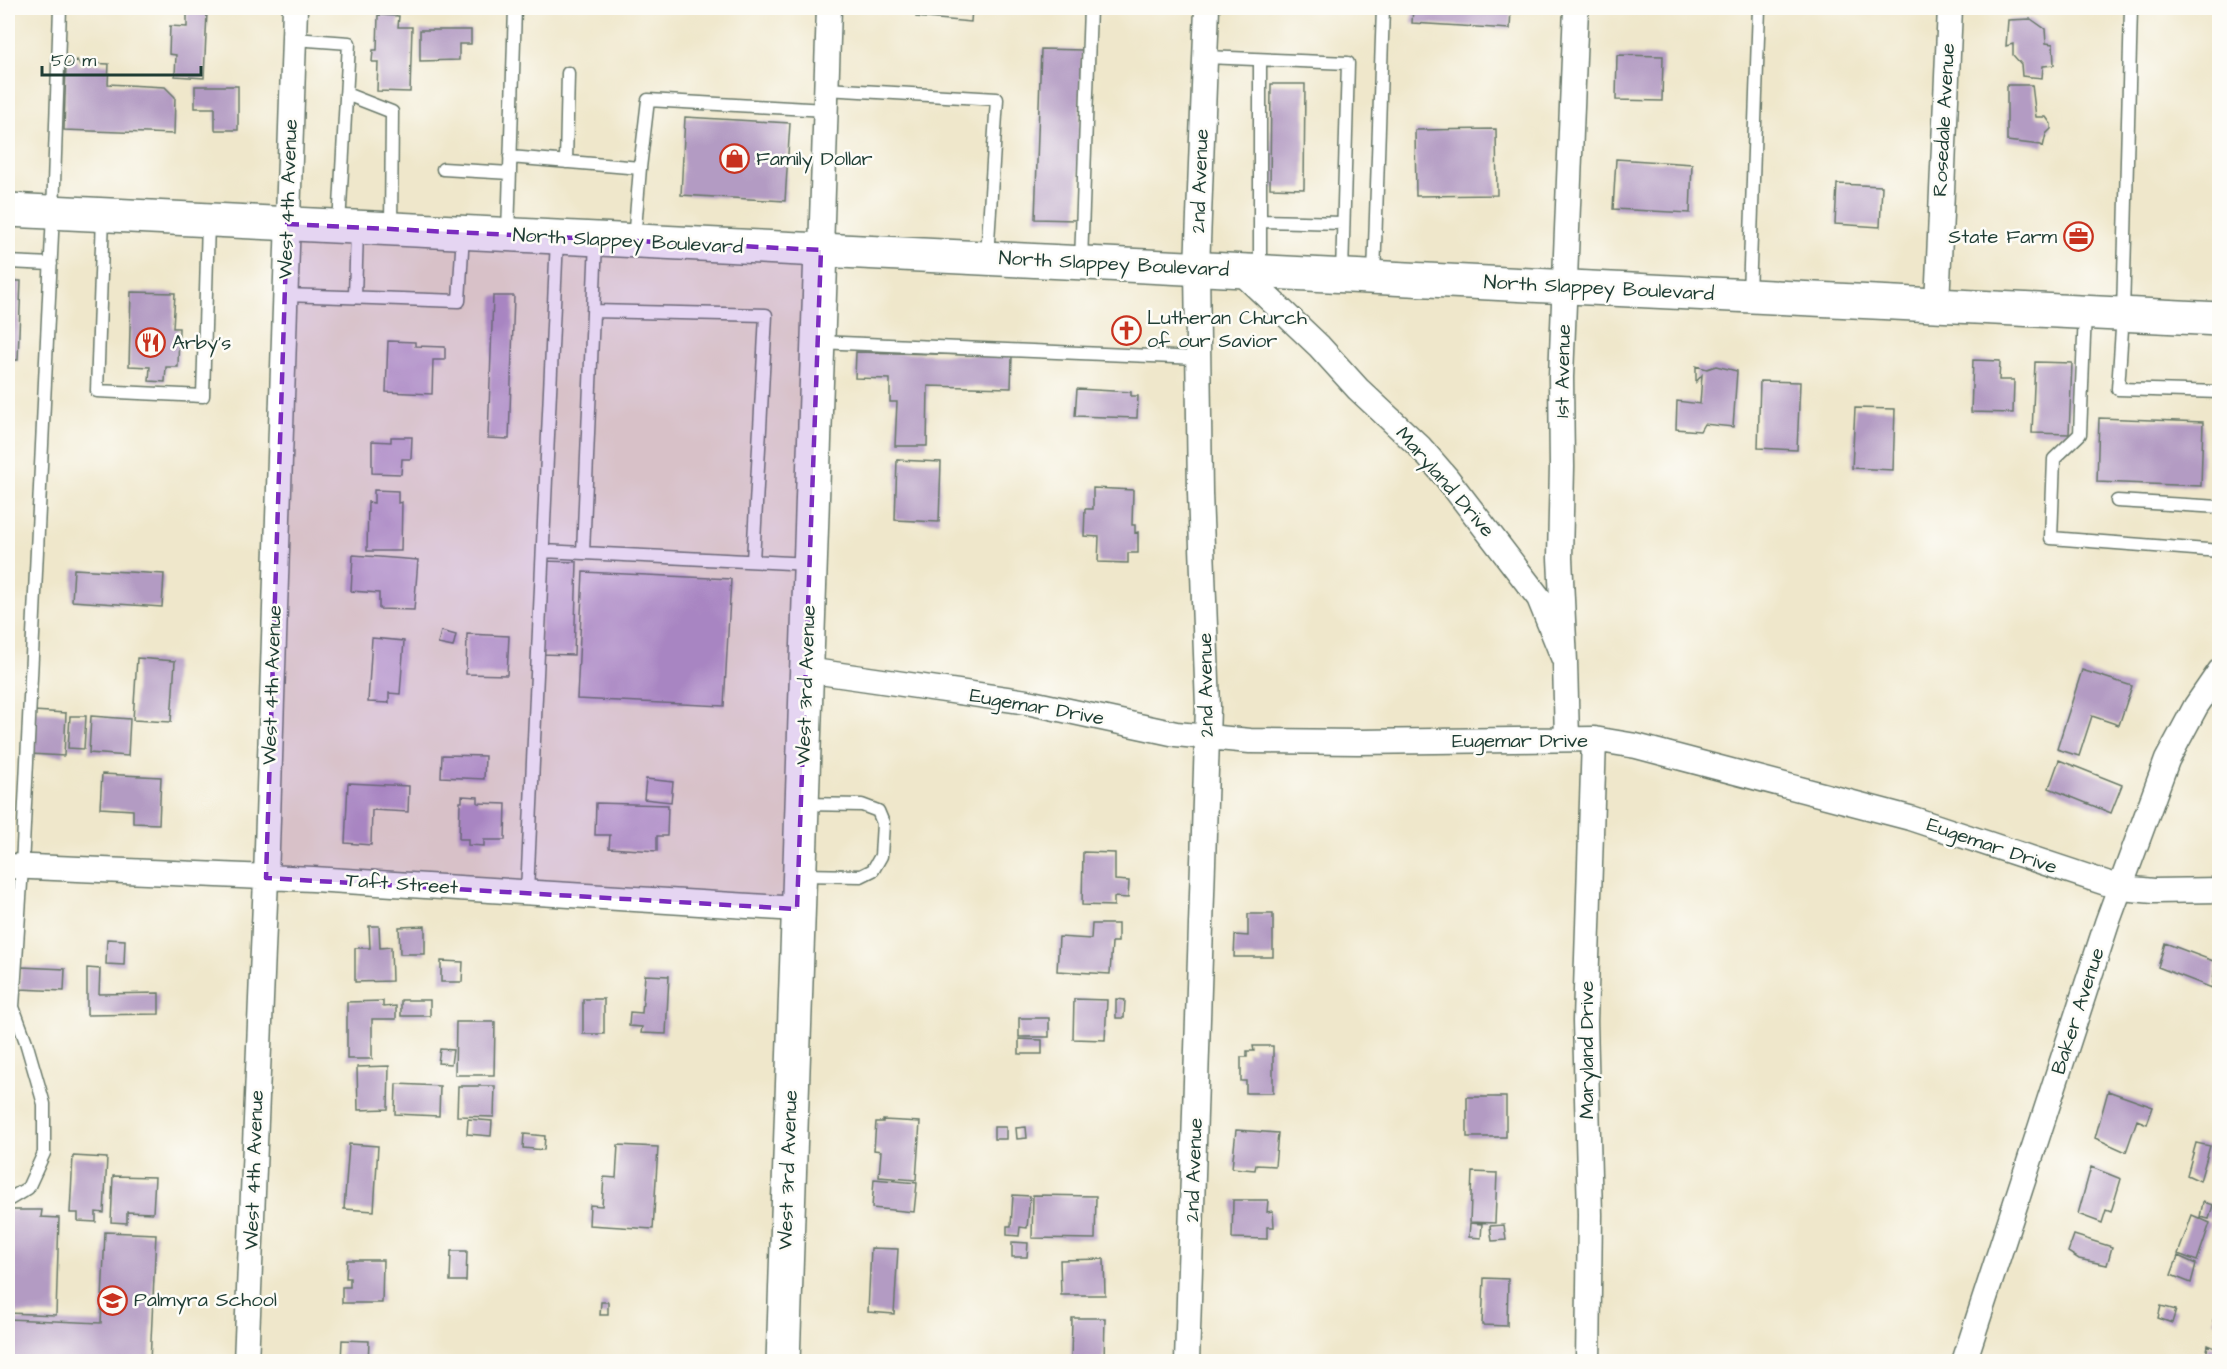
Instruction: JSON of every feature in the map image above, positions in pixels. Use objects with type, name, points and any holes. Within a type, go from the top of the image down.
[{"type":"main road","name":"North Slappey Boulevard","points":[[8,210],[2220,319]]},
{"type":"main road","name":"West 3rd Avenue","points":[[783,1362],[816,341],[821,250]]},
{"type":"street","name":"West 4th Avenue","points":[[246,1362],[266,878],[295,8]]},
{"type":"street","name":"West 3rd Avenue","points":[[821,250],[829,8]]},
{"type":"street","name":"2nd Avenue","points":[[1187,1362],[1208,707],[1200,493],[1197,268],[1207,8]]},
{"type":"street","name":"1st Avenue","points":[[1565,662],[1560,558],[1561,377],[1576,8]]},
{"type":"street","name":"Rosedale Avenue","points":[[1938,304],[1950,8]]},
{"type":"street","name":"Maryland Drive","points":[[1250,271],[1358,389],[1420,447],[1446,477],[1539,598],[1565,662],[1567,740]]},
{"type":"street","name":"Eugemar Drive","points":[[806,670],[1027,702],[1176,734],[1250,741],[1594,739],[1636,746],[1910,818],[2121,888],[2154,891],[2220,890]]},
{"type":"street","name":"Baker Avenue","points":[[1964,1362],[2107,923],[2167,760],[2196,706],[2220,671]]},
{"type":"street","name":"Maryland Drive","points":[[1588,1362],[1590,1215],[1585,1021],[1594,739]]},
{"type":"street","name":"Taft Street","points":[[15,866],[313,879],[797,909]]},
{"type":"lane","points":[[8,1200],[28,1188],[44,1153],[44,1104],[26,1042],[13,1008],[15,866],[51,264],[60,8]]},
{"type":"lane","points":[[508,235],[515,8]]},
{"type":"lane","points":[[1081,263],[1090,8]]},
{"type":"lane","points":[[1374,277],[1383,8]]},
{"type":"lane","points":[[1748,296],[1759,8]]},
{"type":"lane","points":[[2131,8],[2123,314],[2118,389],[2220,392]]},
{"type":"lane","points":[[294,39],[349,43],[346,94],[348,227],[355,297]]},
{"type":"lane","points":[[1205,57],[1348,63],[1342,276]]},
{"type":"lane","points":[[1250,271],[1260,221],[1260,60]]},
{"type":"lane","points":[[566,162],[568,73]]},
{"type":"lane","points":[[346,94],[392,112],[391,229]]},
{"type":"lane","points":[[634,241],[648,100],[997,99],[987,258]]},
{"type":"lane","points":[[510,157],[640,168]]},
{"type":"lane","points":[[443,169],[510,173]]},
{"type":"lane","points":[[103,215],[97,392],[203,396],[208,220]]},
{"type":"lane","points":[[1260,221],[1342,223]]},
{"type":"lane","points":[[285,295],[459,301],[464,233]]},
{"type":"lane","points":[[527,892],[557,237]]},
{"type":"lane","points":[[583,553],[597,239]]},
{"type":"lane","points":[[8,262],[51,264]]},
{"type":"lane","points":[[594,311],[766,315],[753,561]]},
{"type":"lane","points":[[2085,312],[2080,434],[2054,459],[2051,538],[2220,551]]},
{"type":"lane","points":[[816,341],[1198,358]]},
{"type":"lane","points":[[2117,501],[2220,507]]},
{"type":"lane","points":[[543,551],[810,564]]},
{"type":"lane","points":[[799,875],[861,876],[873,870],[881,856],[882,823],[878,811],[862,805],[802,804]]},
{"type":"highlighted area","points":[[287,224],[821,250],[797,909],[266,878]]},
{"type":"building","points":[[916,8],[972,8],[971,22],[916,17]]},
{"type":"building","points":[[1413,8],[1511,8],[1510,29],[1412,23]]},
{"type":"building","points":[[187,11],[207,12],[204,78],[175,76],[176,55],[169,54],[170,26],[187,27]]},
{"type":"building","points":[[378,15],[399,16],[398,27],[412,27],[410,92],[377,91],[378,62],[372,62],[373,50],[377,50]]},
{"type":"building","points":[[2031,19],[2045,29],[2046,43],[2053,44],[2054,65],[2043,66],[2042,78],[2022,76],[2021,64],[2013,55],[2013,44],[2006,46],[2008,20]]},
{"type":"building","points":[[420,30],[471,30],[471,44],[459,44],[459,60],[420,61]]},
{"type":"building","points":[[1041,49],[1082,50],[1077,220],[1035,219]]},
{"type":"building","points":[[1617,55],[1663,56],[1662,101],[1616,100]]},
{"type":"building","points":[[77,60],[80,66],[87,63],[109,64],[108,84],[165,87],[175,97],[174,134],[64,130],[66,65]]},
{"type":"building","points":[[1271,84],[1305,84],[1304,189],[1270,188]]},
{"type":"building","points":[[2007,85],[2032,85],[2036,117],[2046,117],[2051,124],[2043,147],[2007,141]]},
{"type":"building","points":[[195,86],[238,86],[238,130],[215,130],[215,108],[195,108]]},
{"type":"building","name":"Family Dollar","points":[[685,117],[790,123],[785,201],[681,195]]},
{"type":"building","points":[[1496,129],[1497,195],[1416,196],[1415,130]]},
{"type":"building","points":[[1616,159],[1692,164],[1690,213],[1613,209]]},
{"type":"building","points":[[1837,184],[1882,186],[1880,227],[1835,224]]},
{"type":"building","points":[[8,281],[21,281],[18,360],[8,360]]},
{"type":"building","points":[[131,292],[175,293],[173,328],[179,328],[178,367],[166,367],[165,382],[149,381],[150,367],[129,366]]},
{"type":"building","points":[[493,296],[514,296],[509,439],[488,438]]},
{"type":"building","points":[[388,341],[415,342],[415,346],[445,347],[445,360],[433,360],[432,394],[386,392]]},
{"type":"building","points":[[856,352],[1012,356],[1011,388],[928,386],[927,446],[895,446],[897,402],[890,402],[890,379],[855,378]]},
{"type":"building","points":[[1973,360],[2000,361],[1999,380],[2014,380],[2013,413],[1971,412]]},
{"type":"building","points":[[2035,362],[2072,363],[2069,434],[2032,433]]},
{"type":"building","points":[[1696,366],[1707,369],[1716,366],[1737,371],[1733,427],[1704,424],[1700,431],[1676,429],[1677,401],[1700,404],[1702,375],[1696,382]]},
{"type":"building","points":[[1760,381],[1800,382],[1797,450],[1758,448]]},
{"type":"building","points":[[1077,389],[1131,392],[1131,396],[1138,396],[1137,418],[1075,416]]},
{"type":"building","points":[[1855,408],[1895,409],[1893,470],[1852,468]]},
{"type":"building","points":[[2099,418],[2203,422],[2201,486],[2097,482]]},
{"type":"building","points":[[391,437],[412,437],[411,459],[402,459],[401,474],[372,473],[372,441],[391,442]]},
{"type":"building","points":[[897,460],[941,462],[939,522],[895,520]]},
{"type":"building","points":[[1093,488],[1133,490],[1132,525],[1135,525],[1135,533],[1138,532],[1138,553],[1128,553],[1128,563],[1098,562],[1099,537],[1084,536],[1085,509],[1093,509]]},
{"type":"building","points":[[374,490],[398,491],[398,503],[402,502],[401,551],[367,551],[368,502],[374,503]]},
{"type":"building","points":[[353,555],[418,560],[414,610],[379,609],[379,593],[351,591]]},
{"type":"building","points":[[543,561],[577,562],[574,655],[540,654]]},
{"type":"building","points":[[74,569],[164,574],[162,607],[72,601]]},
{"type":"building","points":[[583,572],[731,579],[724,706],[577,699]]},
{"type":"building","points":[[441,631],[456,635],[453,647],[438,644]]},
{"type":"building","points":[[467,634],[509,636],[507,675],[466,674]]},
{"type":"building","points":[[372,638],[404,641],[400,694],[389,693],[389,703],[368,702]]},
{"type":"building","points":[[137,658],[175,661],[171,722],[133,720]]},
{"type":"building","points":[[2082,670],[2132,686],[2119,725],[2092,716],[2079,756],[2057,749]]},
{"type":"building","points":[[33,711],[66,713],[64,756],[31,754]]},
{"type":"building","points":[[70,716],[86,716],[84,749],[68,748]]},
{"type":"building","points":[[91,716],[130,719],[128,756],[89,753]]},
{"type":"building","points":[[442,755],[485,756],[484,779],[441,777]]},
{"type":"building","points":[[2059,760],[2122,785],[2111,813],[2049,788]]},
{"type":"building","points":[[102,774],[161,777],[159,824],[133,823],[133,810],[100,808]]},
{"type":"building","points":[[646,779],[673,782],[671,802],[644,799]]},
{"type":"building","points":[[348,783],[409,786],[408,812],[372,810],[371,845],[345,843]]},
{"type":"building","points":[[462,796],[478,797],[478,803],[506,804],[505,840],[484,840],[484,846],[468,845],[468,839],[459,839]]},
{"type":"building","points":[[596,803],[668,805],[667,836],[657,836],[657,851],[609,848],[610,835],[595,835]]},
{"type":"building","points":[[1083,852],[1115,853],[1115,880],[1129,881],[1128,898],[1114,897],[1114,906],[1082,905]]},
{"type":"building","points":[[1248,914],[1273,914],[1273,957],[1234,957],[1235,935],[1248,936]]},
{"type":"building","points":[[1092,924],[1118,924],[1118,942],[1112,942],[1110,974],[1057,971],[1059,937],[1091,939]]},
{"type":"building","points":[[369,926],[379,926],[380,948],[391,947],[392,981],[355,982],[355,948],[370,948]]},
{"type":"building","points":[[425,926],[425,954],[400,954],[399,927]]},
{"type":"building","points":[[107,939],[125,940],[124,965],[106,964]]},
{"type":"building","points":[[2165,943],[2216,962],[2212,988],[2158,967]]},
{"type":"building","points":[[441,961],[463,962],[462,982],[441,982]]},
{"type":"building","points":[[21,967],[65,969],[64,991],[20,989]]},
{"type":"building","points":[[87,968],[100,969],[99,994],[159,993],[159,1014],[87,1015]]},
{"type":"building","points":[[645,975],[669,976],[666,1034],[641,1033],[642,1027],[629,1026],[630,1012],[642,1013]]},
{"type":"building","points":[[583,999],[604,999],[604,1034],[583,1034]]},
{"type":"building","points":[[1074,999],[1107,1000],[1105,1040],[1073,1039]]},
{"type":"building","points":[[1116,999],[1125,1000],[1124,1018],[1116,1018]]},
{"type":"building","points":[[401,1000],[430,1000],[430,1016],[401,1016]]},
{"type":"building","points":[[383,1001],[383,1007],[396,1006],[396,1019],[372,1019],[372,1059],[347,1059],[347,1002]]},
{"type":"building","points":[[1019,1018],[1049,1018],[1049,1037],[1019,1037]]},
{"type":"building","points":[[456,1022],[495,1022],[494,1075],[455,1075]]},
{"type":"building","points":[[1019,1039],[1042,1040],[1042,1054],[1019,1054]]},
{"type":"building","points":[[1253,1046],[1273,1046],[1273,1093],[1246,1093],[1246,1081],[1241,1081],[1241,1057],[1247,1057],[1247,1051],[1254,1051]]},
{"type":"building","points":[[440,1049],[453,1050],[451,1064],[438,1063]]},
{"type":"building","points":[[389,1066],[388,1109],[358,1110],[357,1067]]},
{"type":"building","points":[[396,1084],[440,1086],[439,1116],[395,1114]]},
{"type":"building","points":[[458,1086],[495,1086],[494,1117],[457,1116]]},
{"type":"building","points":[[2108,1091],[2153,1107],[2147,1124],[2137,1120],[2126,1152],[2095,1138]]},
{"type":"building","points":[[1467,1097],[1506,1097],[1506,1137],[1467,1137]]},
{"type":"building","points":[[468,1119],[492,1121],[491,1136],[467,1134]]},
{"type":"building","points":[[883,1120],[920,1122],[916,1180],[879,1177],[881,1151],[874,1150],[876,1122],[883,1122]]},
{"type":"building","points":[[994,1127],[1006,1127],[1006,1139],[994,1139]]},
{"type":"building","points":[[1026,1127],[1027,1138],[1017,1139],[1016,1128]]},
{"type":"building","points":[[1236,1130],[1278,1133],[1275,1166],[1256,1165],[1255,1170],[1232,1168]]},
{"type":"building","points":[[524,1134],[545,1136],[544,1150],[523,1148]]},
{"type":"building","points":[[2196,1143],[2210,1146],[2200,1181],[2187,1175]]},
{"type":"building","points":[[349,1144],[378,1146],[374,1211],[344,1209]]},
{"type":"building","points":[[618,1145],[658,1147],[653,1229],[589,1225],[590,1205],[602,1206],[604,1177],[616,1178]]},
{"type":"building","points":[[73,1156],[107,1158],[104,1213],[96,1212],[96,1222],[78,1221],[78,1213],[70,1213]]},
{"type":"building","points":[[2091,1167],[2121,1179],[2111,1212],[2106,1210],[2102,1223],[2078,1214]]},
{"type":"building","points":[[1472,1172],[1497,1173],[1495,1223],[1470,1222]]},
{"type":"building","points":[[113,1176],[155,1177],[153,1213],[127,1212],[127,1223],[111,1222]]},
{"type":"building","points":[[874,1179],[917,1183],[914,1212],[872,1208]]},
{"type":"building","points":[[1013,1195],[1030,1196],[1027,1228],[1020,1227],[1019,1236],[1007,1235],[1007,1226],[1011,1226]]},
{"type":"building","points":[[1033,1195],[1096,1196],[1095,1239],[1032,1238]]},
{"type":"building","points":[[1233,1200],[1268,1200],[1267,1212],[1273,1211],[1274,1227],[1267,1227],[1267,1239],[1232,1238]]},
{"type":"building","points":[[2203,1202],[2213,1205],[2209,1219],[2200,1217]]},
{"type":"building","points":[[8,1210],[42,1210],[41,1217],[59,1218],[56,1315],[8,1313]]},
{"type":"building","points":[[2192,1215],[2210,1223],[2197,1261],[2178,1254]]},
{"type":"building","points":[[1470,1223],[1482,1224],[1481,1238],[1469,1237]]},
{"type":"building","points":[[1504,1225],[1506,1240],[1492,1241],[1490,1226]]},
{"type":"building","points":[[105,1232],[156,1234],[150,1362],[8,1362],[8,1319],[101,1323]]},
{"type":"building","points":[[2074,1235],[2112,1247],[2107,1265],[2079,1259],[2068,1252]]},
{"type":"building","points":[[1012,1242],[1028,1243],[1027,1257],[1012,1257]]},
{"type":"building","points":[[871,1248],[898,1249],[894,1314],[868,1312]]},
{"type":"building","points":[[451,1251],[467,1251],[466,1281],[450,1281]]},
{"type":"building","points":[[2178,1256],[2196,1264],[2191,1283],[2171,1275]]},
{"type":"building","points":[[1104,1259],[1105,1295],[1061,1295],[1060,1260]]},
{"type":"building","points":[[347,1260],[383,1260],[382,1303],[342,1303],[342,1287],[350,1287],[350,1278],[346,1278]]},
{"type":"building","points":[[1484,1278],[1508,1279],[1507,1326],[1482,1325]]},
{"type":"building","points":[[2220,1298],[2220,1323],[2213,1321]]},
{"type":"building","points":[[601,1302],[608,1302],[608,1315],[600,1315]]},
{"type":"building","points":[[2161,1306],[2176,1310],[2172,1323],[2158,1318]]},
{"type":"building","points":[[1072,1318],[1105,1318],[1104,1360],[1071,1359]]},
{"type":"building","points":[[342,1340],[369,1341],[368,1362],[341,1362]]},
{"type":"building","points":[[2208,1345],[2220,1350],[2220,1362],[2205,1362]]},
{"type":"place","name":"Family Dollar","points":[[735,159]]},
{"type":"place","name":"State Farm","points":[[2078,237]]},
{"type":"place","name":"Lutheran Church of our Savior","points":[[1126,330]]},
{"type":"place","name":"Arby's","points":[[151,343]]},
{"type":"place","name":"Palmyra School","points":[[113,1300]]}]
